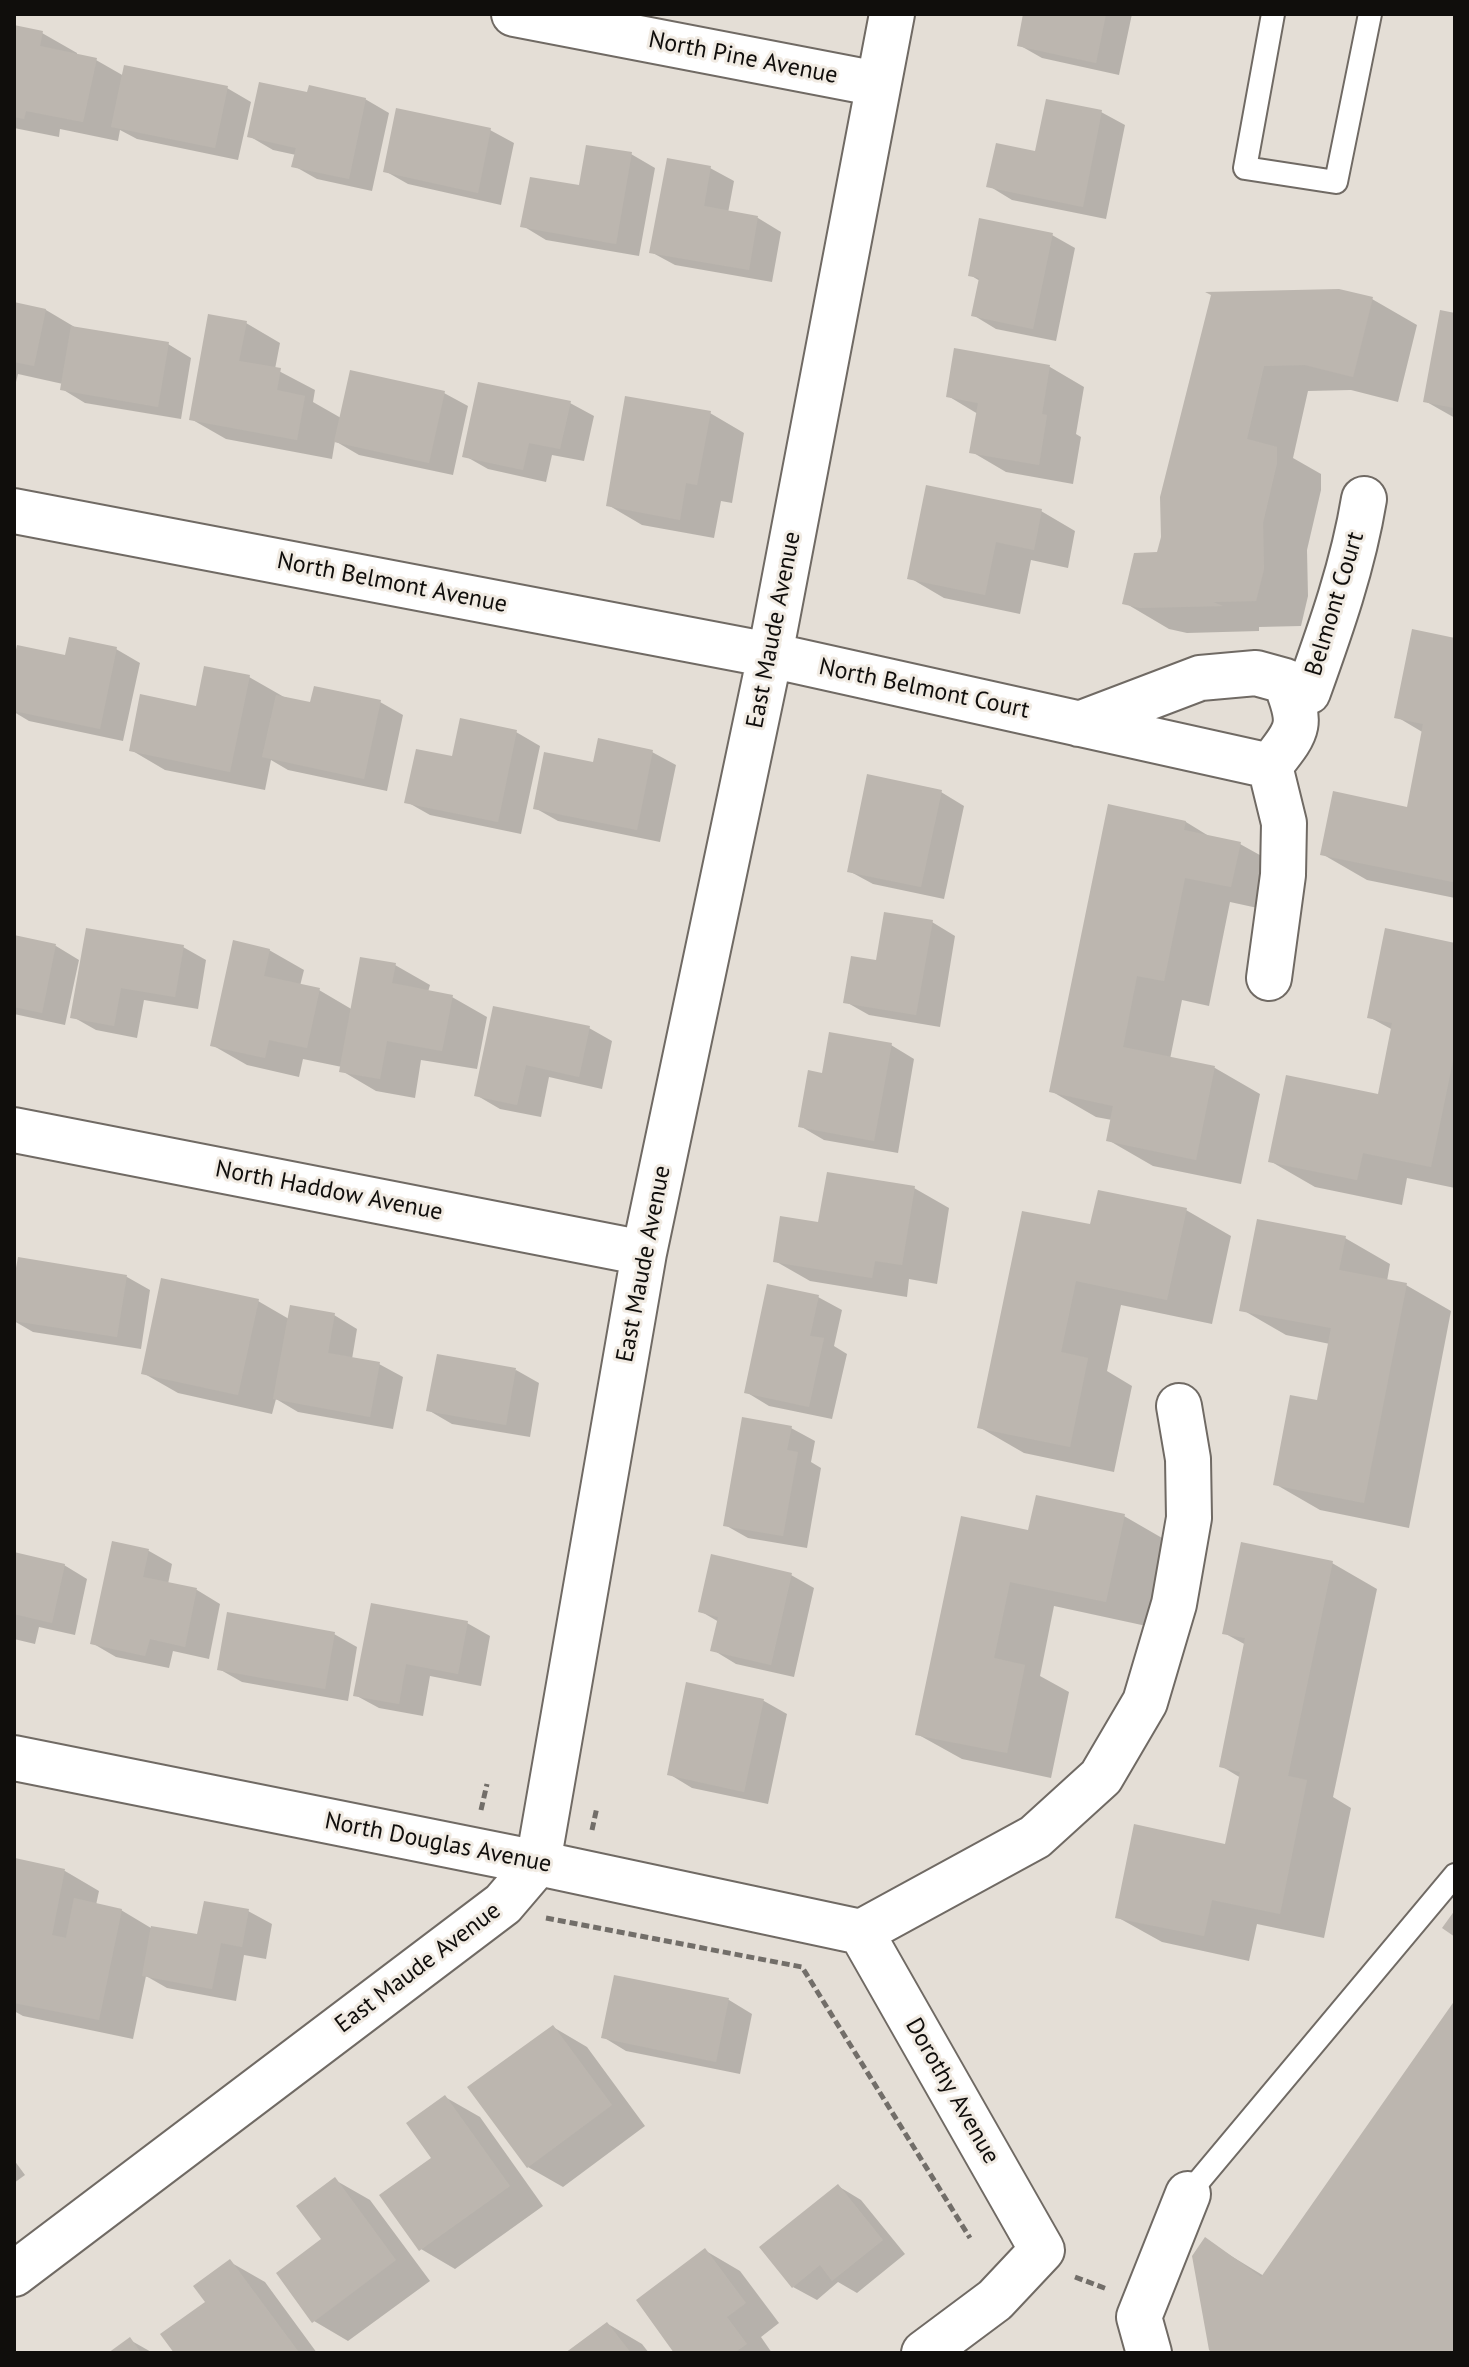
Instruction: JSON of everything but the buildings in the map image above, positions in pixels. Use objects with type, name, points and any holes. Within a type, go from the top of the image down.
[{"type":"street","name":"North Pine Avenue","points":[[514,14],[878,84]]},
{"type":"street","name":"East Maude Avenue","points":[[14,2274],[497,1909],[538,1863],[644,1253],[770,655],[892,14]]},
{"type":"street","name":"Belmont Court","points":[[1292,698],[1308,692],[1342,599],[1364,499]]},
{"type":"street","name":"North Belmont Avenue","points":[[14,511],[770,655]]},
{"type":"street","name":"North Belmont Court","points":[[770,655],[1270,766]]},
{"type":"street","points":[[1079,724],[1200,678],[1256,673],[1285,681],[1297,712],[1295,735],[1270,766],[1284,823],[1283,875],[1269,978]]},
{"type":"street","name":"North Haddow Avenue","points":[[14,1130],[644,1253]]},
{"type":"street","points":[[861,1932],[1035,1837],[1101,1777],[1145,1702],[1174,1604],[1189,1518],[1188,1459],[1179,1406]]},
{"type":"street","name":"North Douglas Avenue","points":[[14,1758],[538,1863],[861,1932]]},
{"type":"street","name":"Dorothy Avenue","points":[[861,1932],[1036,2256]]},
{"type":"street","points":[[1149,2353],[1139,2317],[1188,2194]]},
{"type":"street","points":[[924,2353],[995,2300],[1036,2256]]},
{"type":"lane","points":[[1273,14],[1245,168],[1336,182],[1370,14]]},
{"type":"lane","points":[[1188,2194],[1455,1875]]},
{"type":"path","points":[[497,1909],[802,1967],[970,2238]]},
{"type":"path","points":[[1036,2256],[1146,2303]]}]
